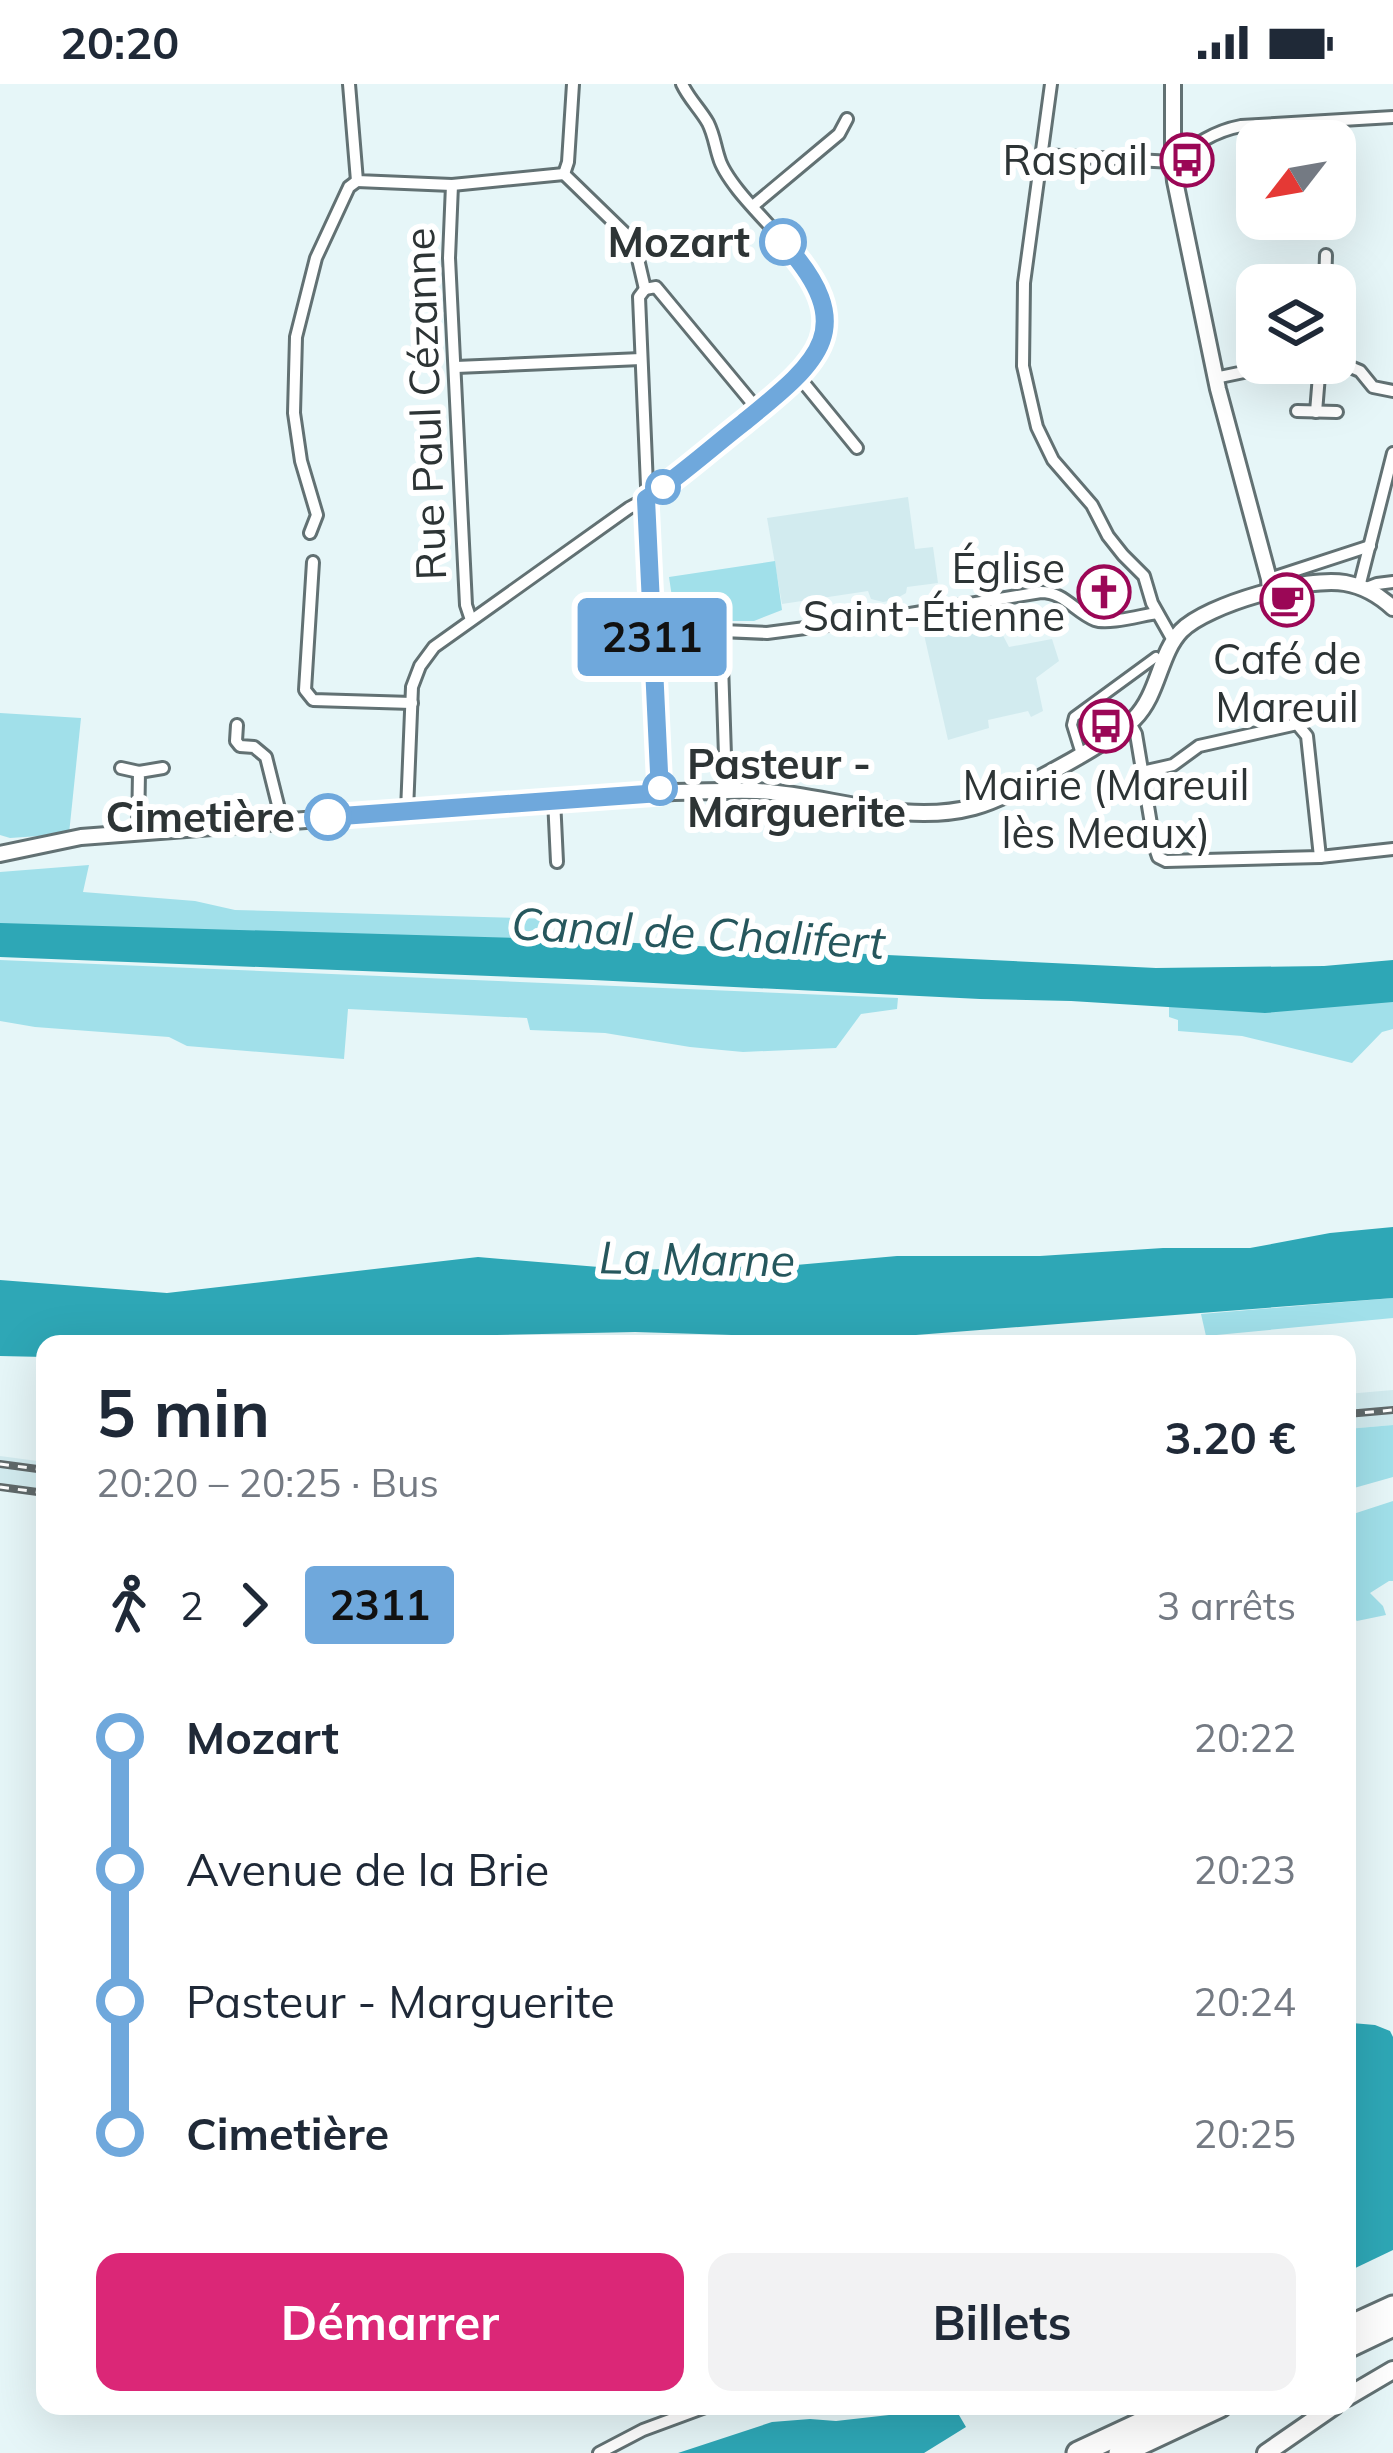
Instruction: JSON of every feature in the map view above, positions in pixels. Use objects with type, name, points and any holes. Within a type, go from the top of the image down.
[{"type":"highway","points":[[1356,2324],[1393,2307]]},
{"type":"highway","points":[[1356,2343],[1393,2325]]},
{"type":"highway","points":[[1078,2453],[1160,2415]]},
{"type":"highway","points":[[1120,2453],[1201,2415]]},
{"type":"main road","points":[[1356,2392],[1393,2370]]},
{"type":"main road","points":[[1266,2453],[1321,2415]]},
{"type":"street","points":[[350,84],[357,181]]},
{"type":"street","points":[[564,174],[573,84]]},
{"type":"street","points":[[407,811],[412,687],[434,647],[646,499],[799,377],[821,345],[823,299],[794,254],[741,194],[720,162],[715,137],[682,84]]},
{"type":"street","points":[[1051,84],[1022,316],[1023,366],[1037,427],[1053,460],[1092,505],[1115,546],[1144,576],[1174,642]]},
{"type":"street","points":[[1173,84],[1173,162],[1216,378],[1269,585]]},
{"type":"street","points":[[1042,155],[1173,162],[1201,141],[1240,126],[1393,117]]},
{"type":"street","points":[[754,205],[839,134],[847,119]]},
{"type":"street","points":[[310,533],[317,515],[301,461],[294,413],[296,337],[316,258],[349,187],[357,181],[452,185],[564,174],[634,242],[645,290]]},
{"type":"street","name":"Rue Paul Cézanne","points":[[452,185],[449,258],[466,605],[471,620]]},
{"type":"street","points":[[1325,264],[1326,255]]},
{"type":"street","points":[[660,793],[639,297],[645,290],[656,287],[758,410]]},
{"type":"street","points":[[456,367],[641,359]]},
{"type":"street","points":[[1356,369],[1373,387],[1393,392]]},
{"type":"street","points":[[1216,378],[1236,374]]},
{"type":"street","points":[[799,377],[857,448]]},
{"type":"street","points":[[1316,412],[1318,384]]},
{"type":"street","points":[[1297,411],[1337,412]]},
{"type":"street","points":[[1362,588],[1393,454]]},
{"type":"street","points":[[0,854],[81,837],[660,793],[758,791],[928,815],[973,808],[1065,763],[1130,723],[1148,702],[1174,642],[1193,622],[1269,585],[1370,546]]},
{"type":"street","points":[[313,562],[305,690],[313,700],[412,703]]},
{"type":"street","points":[[1269,585],[1329,582],[1362,588],[1393,608]]},
{"type":"street","points":[[1362,588],[1393,582]]},
{"type":"street","points":[[652,628],[722,633],[790,630],[1041,592],[1053,592],[1105,622],[1157,613]]},
{"type":"street","points":[[722,633],[722,791]]},
{"type":"street","points":[[1081,754],[1074,718],[1156,657]]},
{"type":"street","points":[[1130,723],[1136,734],[1158,857],[1166,861],[1393,850]]},
{"type":"street","points":[[1142,772],[1174,765],[1199,746],[1297,724],[1307,736],[1320,857]]},
{"type":"street","points":[[237,725],[240,746],[254,747],[266,757],[282,821]]},
{"type":"street","points":[[121,769],[163,768]]},
{"type":"street","points":[[138,833],[140,772]]},
{"type":"street","points":[[554,800],[557,862]]},
{"type":"street","points":[[599,2453],[684,2415]]},
{"type":"shaded area","points":[[908,497],[915,549],[933,547],[938,583],[907,587],[906,593],[883,602],[871,599],[868,591],[782,604],[767,518]]},
{"type":"shaded area","points":[[775,561],[782,610],[754,621],[716,621],[717,598],[673,604],[669,577]]},
{"type":"shaded area","points":[[988,607],[1009,647],[1052,639],[1059,661],[1036,678],[1043,711],[1031,717],[1028,711],[988,720],[989,728],[948,740],[920,617]]},
{"type":"shaded area","points":[[0,713],[81,718],[69,834],[0,835]]},
{"type":"shaded area","points":[[89,865],[83,892],[195,901],[235,910],[552,919],[551,942],[0,926],[0,872]]},
{"type":"shaded area","points":[[0,923],[553,939],[1156,968],[1324,966],[1393,960],[1393,1002],[1265,1013],[0,957]]},
{"type":"shaded area","points":[[0,960],[898,998],[897,1009],[861,1014],[836,1048],[743,1052],[605,1033],[530,1030],[527,1018],[348,1009],[344,1059],[187,1046],[169,1037],[0,1021]]},
{"type":"shaded area","points":[[1393,998],[1393,1029],[1382,1032],[1352,1063],[1242,1036],[1178,1031],[1178,1020],[1169,1017],[1169,999]]},
{"type":"shaded area","points":[[1393,1227],[1393,1298],[917,1335],[36,1335],[36,1357],[0,1356],[0,1280],[167,1293],[478,1257],[635,1270],[897,1256],[1250,1248]]},
{"type":"shaded area","points":[[1393,1298],[1393,1318],[1216,1335],[1206,1335],[1201,1314]]},
{"type":"shaded area","points":[[1393,1390],[1393,1425],[1356,1428],[1356,1393]]},
{"type":"shaded area","points":[[1393,1425],[1393,1477],[1356,1487],[1356,1428]]},
{"type":"shaded area","points":[[0,1456],[36,1461],[36,1493],[0,1488]]},
{"type":"shaded area","points":[[1393,1501],[1393,1581],[1370,1593],[1386,1615],[1357,1621],[1356,1620],[1356,1513]]},
{"type":"shaded area","points":[[1356,2023],[1375,2025],[1393,2037],[1393,2250],[1356,2268]]},
{"type":"shaded area","points":[[959,2415],[966,2427],[924,2453],[678,2453],[772,2422]]},
{"type":"railway","points":[[1356,1413],[1393,1410]]},
{"type":"railway","points":[[0,1464],[36,1469]]},
{"type":"railway","points":[[0,1487],[36,1492]]},
{"type":"bus line","name":"2311","points":[[328,817],[660,793],[646,499],[812,363],[821,345],[823,299],[783,242]]},
{"type":"place","name":"Raspail","points":[[1187,160]]},
{"type":"place","name":"Mozart","points":[[783,242]]},
{"type":"place","name":"Église Saint-Étienne","points":[[1104,592]]},
{"type":"place","name":"Café de Mareuil","points":[[1287,600]]},
{"type":"place","name":"Mairie (Mareuil lès Meaux)","points":[[1106,726]]},
{"type":"place","name":"Pasteur - Marguerite","points":[[660,788]]},
{"type":"place","name":"Cimetière","points":[[328,817]]},
{"type":"water label","name":"Canal de Chalifert","points":[[698,933]]},
{"type":"water label","name":"La Marne","points":[[697,1259]]}]
